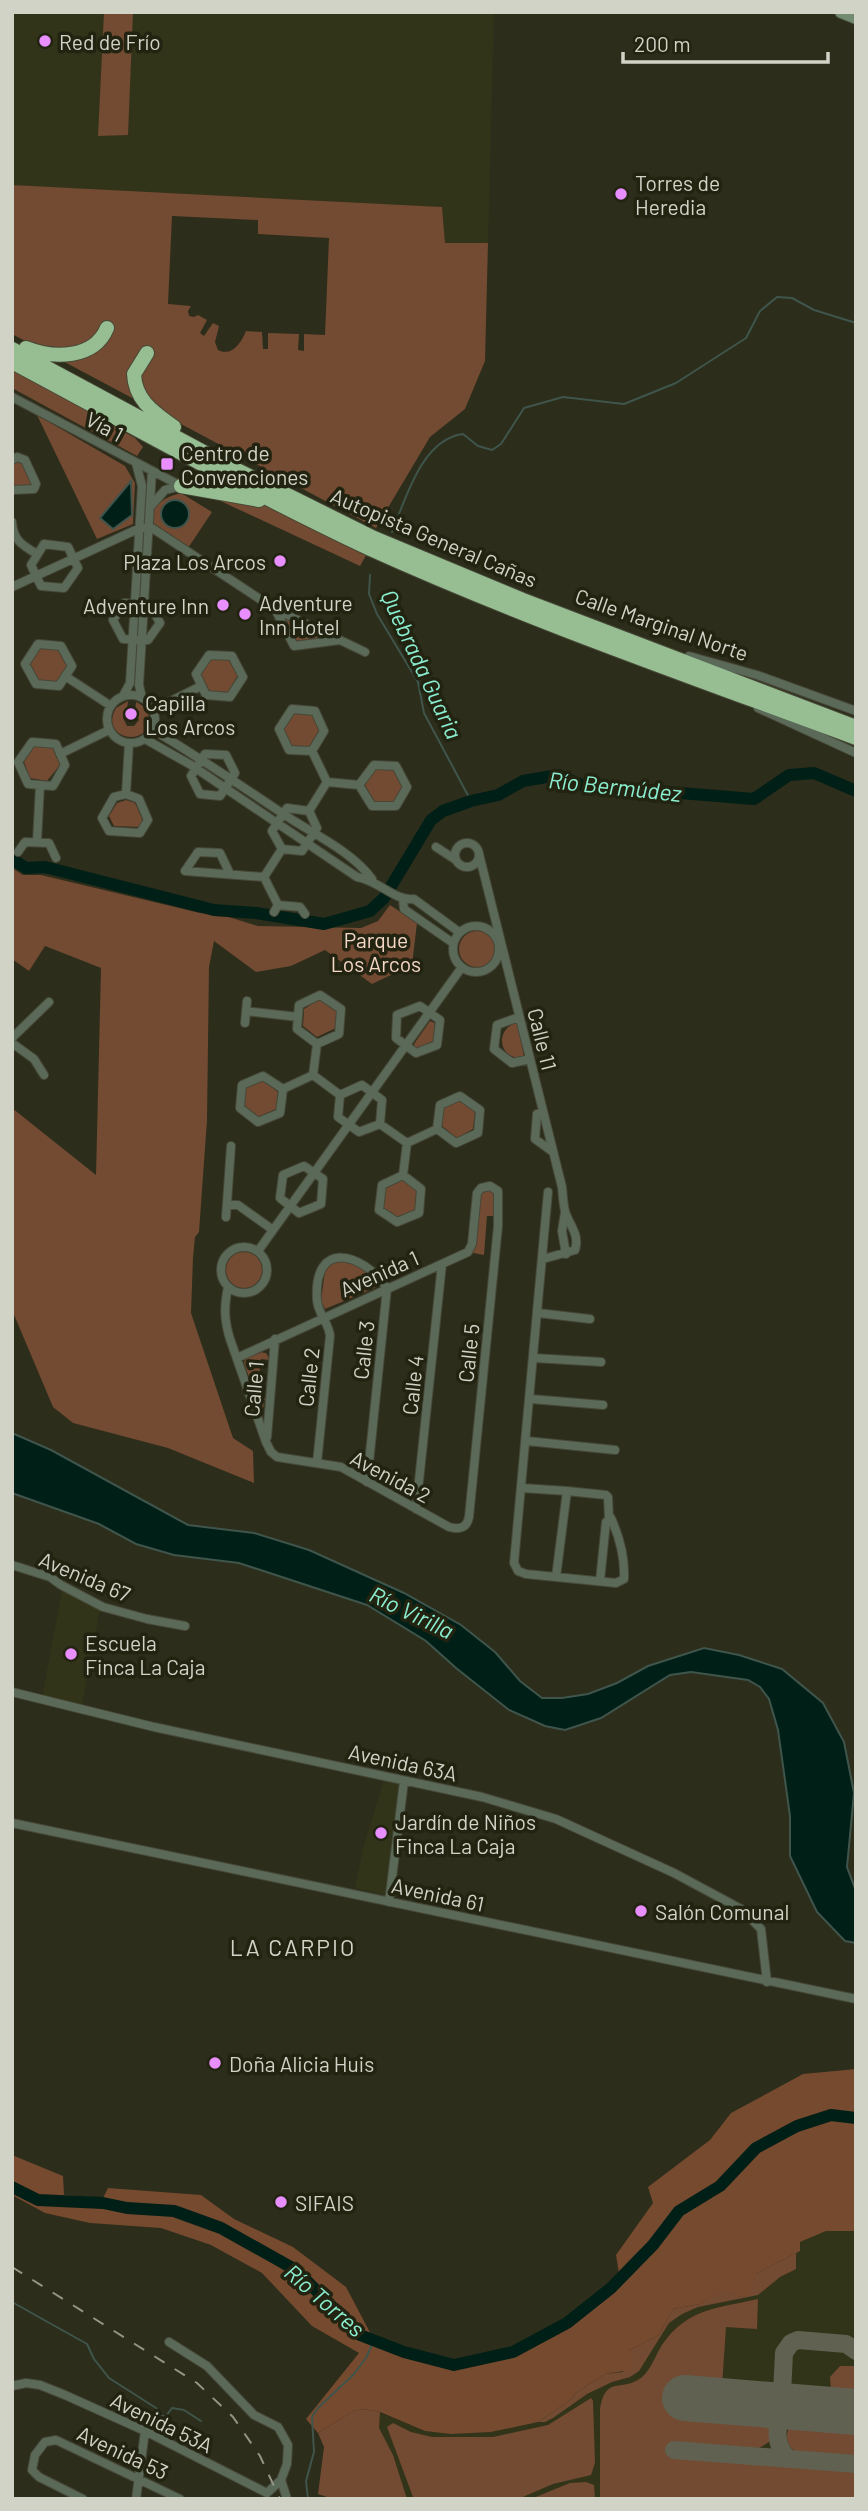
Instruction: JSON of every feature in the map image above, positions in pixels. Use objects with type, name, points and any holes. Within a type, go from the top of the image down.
[{"type":"highway","points":[[12,341],[38,353],[66,355],[80,352],[98,342],[107,328]]},
{"type":"highway","name":"Autopista General Cañas","points":[[12,349],[235,469],[374,538],[457,573],[856,727]]},
{"type":"highway","points":[[147,353],[136,367],[134,381],[140,398],[157,415],[196,443],[374,538]]},
{"type":"highway","name":"Autopista General Cañas","points":[[15,364],[275,503],[380,553],[525,615],[856,738]]},
{"type":"highway","points":[[181,486],[275,503]]},
{"type":"main road","points":[[841,12],[856,18]]},
{"type":"street","name":"Vía 1","points":[[12,397],[181,486]]},
{"type":"street","points":[[12,460],[18,457],[25,460],[36,484],[34,489],[12,490]]},
{"type":"street","points":[[136,463],[142,486],[144,528],[137,640],[142,698]]},
{"type":"street","points":[[144,528],[149,509],[152,471]]},
{"type":"street","points":[[149,509],[165,490],[181,486]]},
{"type":"street","points":[[12,522],[19,543],[37,554]]},
{"type":"street","points":[[12,587],[144,528],[152,528],[275,609],[343,639],[365,652]]},
{"type":"street","points":[[44,544],[68,547],[74,559],[78,568],[64,588],[41,586],[30,565],[44,544]]},
{"type":"street","name":"Calle Marginal Norte","points":[[457,573],[522,593],[703,661],[757,675],[856,711]]},
{"type":"street","points":[[124,603],[150,605],[160,623],[148,640],[137,640],[123,639],[113,620],[124,603]]},
{"type":"street","points":[[275,609],[294,646],[343,639]]},
{"type":"street","points":[[122,696],[142,698],[153,710],[155,723],[145,739],[129,743],[114,737],[109,730],[107,713],[130,683],[137,640]]},
{"type":"street","points":[[38,644],[61,646],[72,666],[65,676],[59,686],[36,684],[26,664],[38,644]]},
{"type":"street","points":[[209,655],[232,656],[243,677],[230,697],[206,695],[201,685],[196,674],[209,655]]},
{"type":"street","points":[[65,676],[111,706]]},
{"type":"street","points":[[712,684],[771,715],[856,753]]},
{"type":"street","points":[[153,710],[201,685]]},
{"type":"street","points":[[292,709],[315,711],[324,731],[312,751],[289,750],[279,729],[292,709]]},
{"type":"street","points":[[61,754],[109,730]]},
{"type":"street","points":[[152,730],[202,758],[314,833],[363,868],[373,880],[402,899],[414,899],[459,932]]},
{"type":"street","points":[[145,739],[195,768],[358,877],[373,880]]},
{"type":"street","points":[[32,742],[56,744],[61,754],[65,765],[53,786],[28,784],[18,762],[32,742]]},
{"type":"street","points":[[126,794],[129,743]]},
{"type":"street","points":[[312,751],[327,782]]},
{"type":"street","points":[[205,754],[226,755],[235,773],[220,796],[200,794],[191,776],[202,758],[205,754]]},
{"type":"street","points":[[374,765],[396,766],[407,787],[396,806],[372,806],[359,785],[374,765]]},
{"type":"street","points":[[327,782],[359,785]]},
{"type":"street","points":[[309,811],[327,782]]},
{"type":"street","points":[[37,842],[40,785]]},
{"type":"street","points":[[126,794],[139,799],[148,820],[140,833],[109,831],[102,818],[114,797],[126,794]]},
{"type":"street","points":[[282,849],[272,831],[287,808],[309,811]]},
{"type":"street","points":[[282,849],[302,851],[307,844],[317,828],[309,811]]},
{"type":"street","points":[[18,852],[25,842],[49,843],[56,858]]},
{"type":"street","points":[[436,847],[464,866],[473,865],[479,854],[476,847],[465,843],[456,850],[457,861]]},
{"type":"street","points":[[264,877],[282,849]]},
{"type":"street","points":[[230,874],[220,853],[198,852],[186,871],[264,877]]},
{"type":"street","name":"Calle 11","points":[[479,854],[562,1187],[565,1212],[575,1230],[575,1250],[542,1259]]},
{"type":"street","points":[[264,877],[276,909],[300,907],[305,914]]},
{"type":"street","points":[[402,899],[404,909],[453,943]]},
{"type":"street","points":[[489,930],[494,912]]},
{"type":"street","points":[[477,926],[489,930],[499,949],[494,962],[477,971],[462,967],[454,957],[453,943],[459,932],[477,926]]},
{"type":"street","points":[[494,962],[509,975]]},
{"type":"street","points":[[258,1251],[462,967]]},
{"type":"street","points":[[320,995],[341,1009],[339,1034],[317,1044],[297,1029],[299,1005],[320,995]]},
{"type":"street","points":[[245,1023],[247,1001]]},
{"type":"street","points":[[44,1075],[34,1059],[12,1040],[49,1002]]},
{"type":"street","points":[[420,1006],[440,1020],[437,1045],[416,1053],[406,1045],[396,1038],[397,1015],[420,1006]]},
{"type":"street","points":[[246,1011],[298,1017]]},
{"type":"street","points":[[519,1017],[497,1025],[494,1049],[512,1063],[530,1059]]},
{"type":"street","points":[[313,1075],[317,1044]]},
{"type":"street","points":[[283,1089],[313,1075]]},
{"type":"street","points":[[313,1075],[340,1095]]},
{"type":"street","points":[[263,1076],[283,1089],[280,1113],[258,1122],[240,1108],[242,1085],[263,1076]]},
{"type":"street","points":[[340,1095],[362,1085],[372,1092],[382,1100],[380,1124]]},
{"type":"street","points":[[340,1095],[338,1117],[349,1125],[359,1132],[380,1124]]},
{"type":"street","points":[[460,1096],[480,1110],[478,1133],[456,1143],[437,1129],[440,1105],[460,1096]]},
{"type":"street","name":"Calle 11","points":[[543,1113],[537,1114],[535,1139],[553,1152]]},
{"type":"street","points":[[380,1124],[407,1143]]},
{"type":"street","points":[[407,1143],[437,1129]]},
{"type":"street","points":[[403,1175],[407,1143]]},
{"type":"street","points":[[226,1217],[231,1146]]},
{"type":"street","points":[[304,1166],[323,1179],[321,1204],[299,1213],[290,1206],[280,1199],[283,1175],[304,1166]]},
{"type":"street","points":[[403,1175],[421,1189],[419,1213],[397,1222],[379,1210],[382,1185],[403,1175]]},
{"type":"street","name":"Avenida 1","points":[[237,1357],[461,1256],[471,1248],[477,1193],[481,1188],[490,1186]]},
{"type":"street","name":"Calle 5","points":[[463,1527],[468,1523],[469,1517],[498,1226],[498,1191],[490,1186]]},
{"type":"street","points":[[548,1192],[514,1563],[521,1573],[618,1583],[624,1579],[621,1549],[612,1519],[609,1518]]},
{"type":"street","points":[[227,1205],[239,1205],[273,1230]]},
{"type":"street","points":[[243,1246],[258,1251],[267,1263],[266,1278],[257,1290],[242,1293],[228,1287],[220,1274],[223,1258],[235,1248],[243,1246]]},
{"type":"street","name":"Calle 2","points":[[317,1463],[330,1336],[317,1298],[324,1265],[331,1259],[347,1257],[373,1273],[387,1288]]},
{"type":"street","name":"Calle 4","points":[[416,1509],[442,1264]]},
{"type":"street","points":[[228,1287],[224,1311],[266,1442]]},
{"type":"street","name":"Calle 3","points":[[367,1482],[387,1288]]},
{"type":"street","points":[[538,1313],[590,1319]]},
{"type":"street","name":"Calle 1","points":[[266,1442],[275,1339]]},
{"type":"street","points":[[534,1357],[601,1362]]},
{"type":"street","points":[[531,1399],[603,1405]]},
{"type":"street","points":[[527,1441],[615,1450]]},
{"type":"street","name":"Avenida 2","points":[[266,1442],[277,1457],[341,1467],[449,1527],[463,1527]]},
{"type":"street","points":[[522,1488],[608,1497],[609,1518],[606,1522],[600,1581]]},
{"type":"street","points":[[556,1577],[567,1491]]},
{"type":"street","name":"Avenida 67","points":[[12,1565],[50,1577],[103,1607],[185,1626]]},
{"type":"street","name":"Avenida 63A","points":[[12,1692],[154,1727],[482,1797],[556,1819],[697,1885],[741,1909],[761,1930],[767,1982]]},
{"type":"street","points":[[389,1902],[404,1781]]},
{"type":"street","name":"Avenida 61","points":[[12,1823],[856,1999]]},
{"type":"street","points":[[169,2342],[207,2366],[254,2415],[278,2427],[288,2445],[289,2454],[281,2480],[266,2496]]},
{"type":"street","name":"Avenida 53A","points":[[12,2386],[26,2383],[40,2385],[145,2431],[266,2496]]},
{"type":"street","points":[[136,2499],[145,2431]]},
{"type":"street","name":"Avenida 53","points":[[83,2499],[39,2477],[32,2470],[39,2448],[50,2440],[56,2440],[180,2499]]},
{"type":"street","points":[[281,2480],[287,2499]]},
{"type":"shaded area","points":[[12,12],[494,12],[488,243],[445,243],[442,207],[12,185]]},
{"type":"shaded area","name":"Escuela Finca La Caja","points":[[62,1591],[100,1610],[82,1705],[42,1697]]},
{"type":"shaded area","name":"Jardín de Niños Finca La Caja","points":[[384,1780],[401,1784],[386,1895],[355,1888],[363,1848]]},
{"type":"shaded area","points":[[856,2069],[856,2231],[826,2231],[800,2242],[800,2251],[757,2273],[749,2296],[740,2297],[723,2290],[700,2304],[673,2309],[659,2335],[628,2351],[634,2358],[630,2370],[605,2374],[538,2422],[491,2432],[451,2434],[425,2431],[380,2412],[363,2409],[353,2411],[318,2433],[306,2419],[359,2353],[312,2326],[262,2273],[211,2245],[161,2228],[90,2223],[45,2213],[12,2195],[12,2155],[63,2176],[64,2195],[103,2198],[108,2188],[201,2195],[234,2219],[293,2247],[346,2287],[374,2340],[437,2362],[456,2364],[478,2361],[500,2356],[545,2336],[586,2309],[620,2279],[616,2255],[653,2203],[648,2187],[710,2140],[731,2113],[803,2074]]},
{"type":"shaded area","points":[[826,2231],[856,2231],[856,2499],[383,2499],[375,2411],[425,2431],[451,2434],[491,2432],[538,2422],[569,2401],[628,2351],[646,2340],[673,2309],[700,2304],[723,2289],[740,2297],[757,2273],[800,2251],[800,2242]]},
{"type":"green space","points":[[104,12],[133,12],[128,135],[98,136]]},
{"type":"green space","points":[[12,185],[442,207],[445,243],[488,243],[485,361],[465,409],[430,437],[376,528],[12,334]],"holes":[[[172,216],[258,220],[258,234],[329,238],[325,335],[304,334],[304,351],[298,350],[299,334],[268,333],[268,349],[263,349],[262,332],[246,331],[239,344],[232,350],[223,352],[218,350],[215,342],[219,326],[213,323],[204,336],[200,333],[207,320],[198,315],[189,316],[191,306],[168,304]]]},
{"type":"green space","points":[[12,368],[135,438],[143,447],[137,456],[12,388]]},
{"type":"green space","points":[[37,415],[125,466],[135,483],[133,524],[97,539]]},
{"type":"green space","points":[[22,461],[32,485],[13,486],[12,464]]},
{"type":"green space","points":[[199,491],[278,509],[368,552],[360,566]]},
{"type":"green space","points":[[181,493],[212,512],[188,548],[162,532],[156,526],[152,514],[158,504]]},
{"type":"green space","points":[[286,618],[327,637],[296,641]]},
{"type":"green space","points":[[40,648],[59,649],[67,666],[58,682],[39,681],[30,665]]},
{"type":"green space","points":[[211,660],[229,660],[238,675],[228,692],[209,691],[201,674]]},
{"type":"green space","points":[[128,701],[123,718],[127,726],[134,726],[139,720],[135,711],[136,702],[145,708],[149,716],[147,728],[134,737],[119,733],[112,719],[116,708]]},
{"type":"green space","points":[[293,714],[312,714],[321,731],[310,748],[291,746],[283,728]]},
{"type":"green space","points":[[33,746],[52,747],[60,765],[47,781],[30,778],[24,762]]},
{"type":"green space","points":[[375,770],[393,770],[403,786],[394,801],[374,801],[365,785]]},
{"type":"green space","points":[[126,800],[135,803],[143,821],[140,827],[114,826],[109,816],[117,803]]},
{"type":"green space","name":"Parque Los Arcos","points":[[12,868],[23,875],[41,875],[200,913],[219,914],[258,926],[361,928],[378,921],[390,905],[417,923],[412,965],[372,984],[325,950],[291,966],[256,972],[214,941],[209,967],[207,1120],[199,1232],[195,1237],[193,1258],[191,1313],[233,1438],[253,1451],[254,1483],[168,1448],[73,1423],[53,1407],[12,1310],[12,1108],[96,1175],[101,968],[45,946],[29,971],[12,959]]},
{"type":"green space","points":[[477,931],[490,936],[495,949],[490,962],[477,967],[464,962],[459,949],[464,936]]},
{"type":"green space","points":[[320,999],[337,1011],[336,1028],[317,1037],[303,1026],[304,1009]]},
{"type":"green space","points":[[430,1021],[435,1023],[433,1041],[419,1048],[415,1047],[414,1044]]},
{"type":"green space","points":[[518,1022],[524,1058],[509,1055],[502,1044],[505,1031]]},
{"type":"green space","points":[[263,1080],[278,1092],[276,1109],[258,1117],[243,1108],[245,1088]]},
{"type":"green space","points":[[461,1100],[475,1112],[473,1129],[457,1138],[442,1126],[444,1108]]},
{"type":"green space","points":[[401,1179],[417,1190],[416,1210],[398,1218],[383,1208],[385,1187]]},
{"type":"green space","points":[[489,1189],[495,1192],[495,1216],[487,1216],[484,1255],[473,1253],[480,1195]]},
{"type":"green space","points":[[244,1252],[257,1257],[262,1270],[257,1283],[244,1288],[231,1283],[226,1270],[231,1257]]},
{"type":"green space","points":[[337,1260],[361,1267],[371,1275],[376,1285],[375,1288],[325,1309],[321,1301],[325,1270]]},
{"type":"green space","points":[[259,1352],[266,1353],[270,1360],[261,1359],[257,1397],[265,1398],[262,1413],[244,1363],[246,1358]]},
{"type":"green space","points":[[796,2253],[796,2269],[780,2277],[758,2295],[698,2307],[682,2314],[669,2323],[639,2371],[587,2394],[553,2418],[538,2422],[605,2374],[623,2372],[628,2351],[659,2335],[673,2309],[700,2304],[723,2289],[740,2297],[757,2273]]},
{"type":"green space","points":[[758,2299],[757,2329],[726,2327],[722,2386],[672,2384],[672,2410],[765,2418],[771,2428],[769,2442],[759,2448],[676,2442],[673,2455],[856,2471],[856,2499],[600,2499],[600,2410],[606,2392],[610,2388],[635,2382],[642,2377],[662,2345],[682,2323],[717,2308]]},
{"type":"green space","points":[[840,2366],[856,2366],[856,2396],[841,2395],[831,2389],[830,2377]]},
{"type":"green space","points":[[591,2398],[595,2463],[591,2475],[553,2484],[518,2499],[416,2499],[387,2427],[393,2423],[411,2432],[432,2437],[493,2437],[548,2425]]},
{"type":"green space","points":[[363,2409],[380,2412],[379,2428],[393,2455],[407,2499],[333,2499],[318,2494],[324,2447],[318,2433],[353,2411]]},
{"type":"green space","points":[[794,2421],[856,2425],[856,2456],[795,2451],[787,2436]]},
{"type":"green space","points":[[586,2482],[594,2485],[595,2499],[531,2499],[570,2483]]},
{"type":"water","points":[[131,481],[132,515],[113,529],[100,518]]},
{"type":"water","points":[[175,500],[185,504],[189,514],[185,524],[175,528],[165,524],[161,514],[165,504]]},
{"type":"water","name":"Río Virilla","points":[[12,1433],[51,1450],[188,1525],[254,1533],[309,1550],[404,1593],[461,1625],[495,1652],[520,1681],[542,1698],[588,1694],[617,1683],[648,1666],[704,1648],[739,1655],[782,1669],[823,1703],[844,1742],[854,1793],[847,1867],[856,1891],[856,1943],[845,1941],[817,1912],[790,1856],[790,1816],[778,1730],[769,1699],[760,1687],[748,1680],[691,1672],[670,1675],[601,1718],[565,1730],[545,1726],[509,1710],[426,1641],[367,1605],[239,1563],[174,1555],[136,1544],[99,1524],[12,1493]]},
{"type":"waterway","name":"Quebrada Guaria","points":[[392,532],[417,472],[426,458],[449,438],[463,434],[478,446],[492,450],[501,444],[524,408],[563,397],[624,404],[676,383],[746,338],[760,311],[777,297],[792,298],[814,310],[856,323]]},
{"type":"waterway","name":"Quebrada Guaria","points":[[370,575],[369,594],[377,614],[418,682],[424,713],[471,801]]},
{"type":"waterway","name":"Río Bermúdez","points":[[12,859],[26,868],[45,867],[214,910],[256,913],[324,924],[370,911],[384,898],[431,820],[443,811],[498,795],[523,781],[558,775],[582,785],[754,799],[789,775],[814,773],[856,791]]},
{"type":"waterway","name":"Río Torres","points":[[12,2187],[38,2200],[103,2203],[127,2208],[174,2211],[221,2228],[296,2270],[360,2335],[404,2352],[454,2365],[513,2352],[567,2323],[611,2288],[653,2245],[679,2211],[720,2186],[756,2148],[797,2126],[831,2115],[856,2118]]},
{"type":"waterway","points":[[12,2302],[87,2344],[94,2359],[109,2378],[156,2408],[160,2416],[166,2416],[172,2408],[184,2410],[201,2421]]},
{"type":"waterway","points":[[308,2499],[306,2481],[314,2452],[312,2417],[354,2374],[366,2358],[374,2340]]},
{"type":"taxiway","points":[[797,2407],[788,2403],[782,2393],[784,2353],[791,2343],[798,2340],[846,2344],[856,2351]]},
{"type":"taxiway","points":[[766,2405],[776,2411],[779,2420]]},
{"type":"taxiway","points":[[790,2459],[780,2446],[778,2430],[784,2415],[797,2407]]},
{"type":"taxiway","points":[[674,2450],[856,2464]]},
{"type":"runway","points":[[685,2398],[856,2412]]},
{"type":"railway","points":[[12,2267],[197,2383],[233,2417],[260,2456],[280,2499]]},
{"type":"place","name":"Red de Frío","points":[[45,41]]},
{"type":"place","name":"Torres de Heredia","points":[[621,194]]},
{"type":"place","name":"Centro de Convenciones","points":[[167,464]]},
{"type":"place","name":"Plaza Los Arcos","points":[[280,561]]},
{"type":"place","name":"Adventure Inn","points":[[223,605]]},
{"type":"place","name":"Adventure Inn Hotel","points":[[245,614]]},
{"type":"place","name":"Capilla Los Arcos","points":[[131,714]]},
{"type":"place","name":"Escuela Finca La Caja","points":[[71,1654]]},
{"type":"place","name":"Jardín de Niños Finca La Caja","points":[[381,1833]]},
{"type":"place","name":"Salón Comunal","points":[[641,1911]]},
{"type":"place","name":"Doña Alicia Huis","points":[[215,2063]]},
{"type":"place","name":"SIFAIS","points":[[281,2202]]},
{"type":"district","name":"LA CARPIO","points":[[293,1947]]}]
